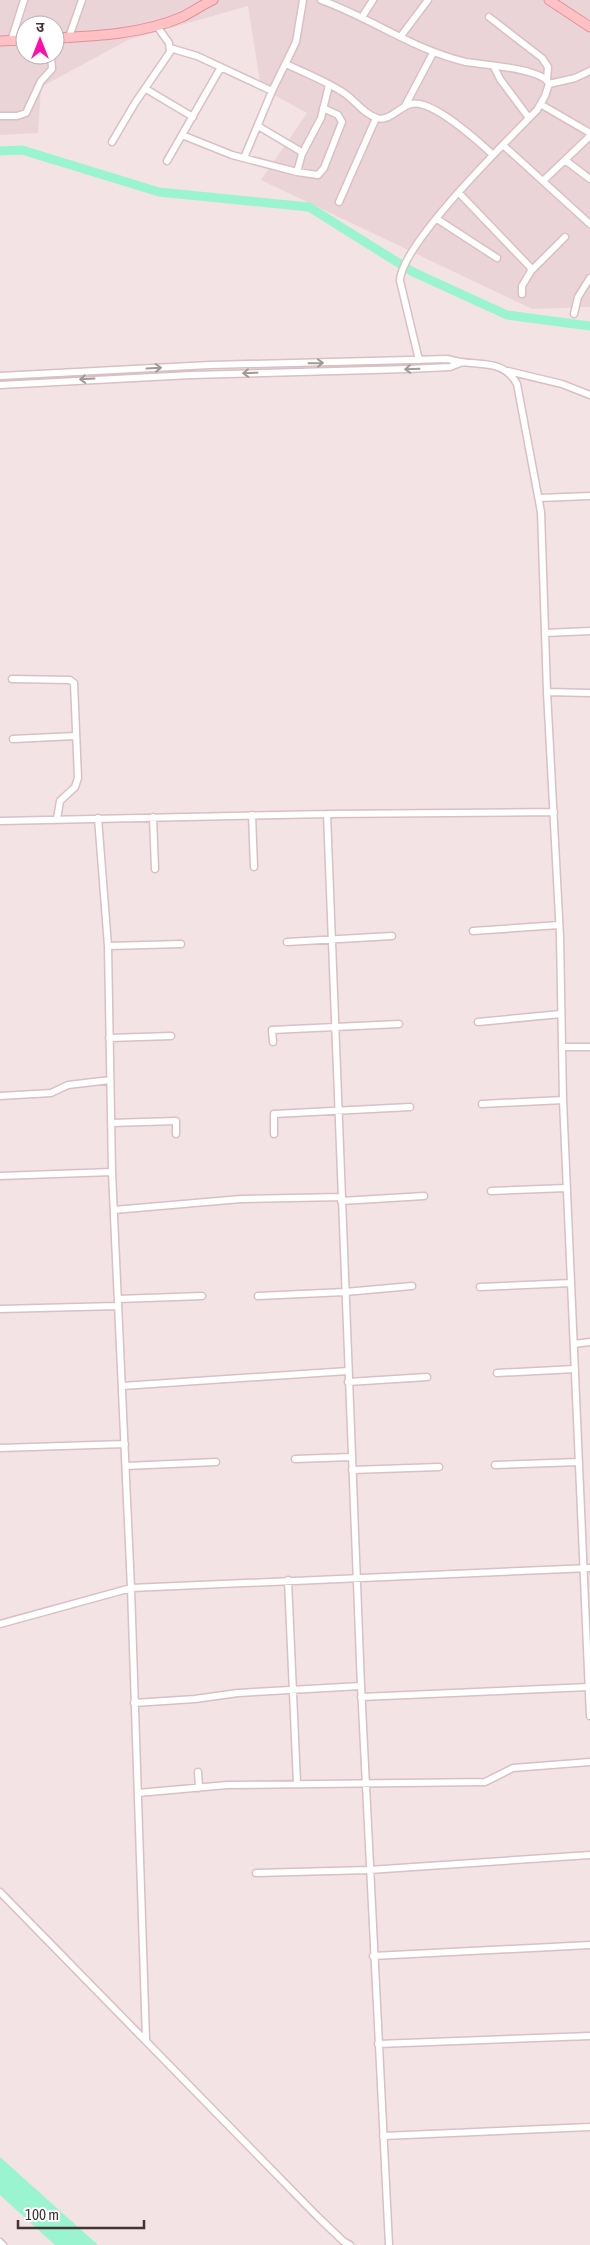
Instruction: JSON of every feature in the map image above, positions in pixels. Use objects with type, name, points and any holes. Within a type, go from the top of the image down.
[{"type":"street","points":[[10,41],[24,0]]},
{"type":"street","points":[[69,37],[82,0]]},
{"type":"street","points":[[65,37],[128,31],[156,25],[181,17],[213,0]]},
{"type":"street","points":[[244,158],[272,91],[298,37],[303,0]]},
{"type":"street","points":[[321,0],[362,17],[433,53],[494,67],[528,71],[548,82],[575,78],[590,71]]},
{"type":"street","points":[[362,17],[372,0]]},
{"type":"street","points":[[401,36],[428,0]]},
{"type":"street","points":[[550,0],[590,27]]},
{"type":"street","points":[[419,360],[400,281],[402,268],[437,218],[493,155],[542,105],[548,82],[548,67],[542,58],[489,17]]},
{"type":"street","points":[[156,25],[170,48],[198,56],[272,91]]},
{"type":"street","points":[[0,41],[15,41]]},
{"type":"street","points":[[112,142],[167,58],[170,48]]},
{"type":"street","points":[[405,106],[433,53]]},
{"type":"street","points":[[286,64],[347,95],[365,112],[376,118],[386,118],[405,106],[417,104],[438,112],[464,129],[493,155]]},
{"type":"street","points":[[0,116],[17,116],[26,112],[41,81],[52,70],[52,65]]},
{"type":"street","points":[[167,161],[221,67]]},
{"type":"street","points":[[494,67],[500,79],[529,118]]},
{"type":"street","points":[[297,172],[302,154],[321,118],[329,85]]},
{"type":"street","points":[[146,89],[193,117]]},
{"type":"street","points":[[542,105],[590,135],[543,181]]},
{"type":"street","points":[[182,135],[244,158],[310,175],[321,173],[342,122],[338,115],[324,108]]},
{"type":"street","points":[[338,202],[376,118]]},
{"type":"street","points":[[258,126],[298,148],[302,154]]},
{"type":"street","points":[[503,145],[590,224]]},
{"type":"street","points":[[565,160],[590,179]]},
{"type":"street","points":[[459,193],[526,262],[531,271]]},
{"type":"street","points":[[437,218],[497,258]]},
{"type":"street","points":[[522,294],[522,286],[531,271],[564,236]]},
{"type":"street","points":[[574,314],[578,296],[590,278]]},
{"type":"street","points":[[0,376],[210,365],[448,359],[460,363],[488,364],[508,371],[562,384],[590,395]]},
{"type":"street","points":[[0,385],[191,375],[450,367],[460,363]]},
{"type":"street","points":[[508,371],[517,384],[541,512],[547,692],[560,925],[563,1100],[578,1462],[586,1568],[590,1716]]},
{"type":"street","points":[[538,498],[590,496]]},
{"type":"street","points":[[545,633],[590,631]]},
{"type":"street","points":[[12,679],[72,681],[74,683],[78,783],[60,801],[57,819]]},
{"type":"street","points":[[547,692],[590,693]]},
{"type":"street","points":[[13,739],[75,736]]},
{"type":"street","points":[[0,821],[252,815],[554,812]]},
{"type":"street","points":[[326,814],[351,1457],[358,1578],[360,1686],[368,1870],[389,2245]]},
{"type":"street","points":[[252,815],[254,867]]},
{"type":"street","points":[[153,817],[155,869]]},
{"type":"street","points":[[98,818],[108,946],[112,1172],[131,1588],[146,2039]]},
{"type":"street","points":[[472,931],[560,925]]},
{"type":"street","points":[[287,942],[392,936]]},
{"type":"street","points":[[108,946],[181,944]]},
{"type":"street","points":[[478,1022],[561,1014]]},
{"type":"street","points":[[273,1042],[272,1030],[399,1024]]},
{"type":"street","points":[[110,1038],[171,1036]]},
{"type":"street","points":[[562,1048],[590,1046]]},
{"type":"street","points":[[0,1096],[45,1094],[68,1085],[110,1080]]},
{"type":"street","points":[[482,1104],[563,1100]]},
{"type":"street","points":[[274,1134],[274,1114],[410,1107]]},
{"type":"street","points":[[111,1123],[176,1121],[176,1134]]},
{"type":"street","points":[[0,1176],[112,1172]]},
{"type":"street","points":[[491,1191],[567,1188]]},
{"type":"street","points":[[114,1210],[240,1199],[341,1199],[424,1196]]},
{"type":"street","points":[[480,1287],[571,1283]]},
{"type":"street","points":[[258,1296],[345,1292],[412,1286]]},
{"type":"street","points":[[0,1309],[118,1303],[202,1296]]},
{"type":"street","points":[[574,1344],[590,1342]]},
{"type":"street","points":[[497,1373],[574,1369]]},
{"type":"street","points":[[122,1386],[348,1371]]},
{"type":"street","points":[[348,1382],[427,1377]]},
{"type":"street","points":[[0,1448],[125,1444]]},
{"type":"street","points":[[295,1459],[351,1457]]},
{"type":"street","points":[[126,1466],[216,1462]]},
{"type":"street","points":[[495,1465],[578,1462]]},
{"type":"street","points":[[352,1470],[439,1467]]},
{"type":"street","points":[[0,1624],[131,1588],[586,1568]]},
{"type":"street","points":[[288,1580],[296,1783]]},
{"type":"street","points":[[134,1703],[360,1686]]},
{"type":"street","points":[[361,1697],[589,1687]]},
{"type":"street","points":[[138,1793],[227,1785],[484,1782],[512,1768],[590,1762]]},
{"type":"street","points":[[198,1772],[199,1788]]},
{"type":"street","points":[[256,1873],[368,1870],[590,1855]]},
{"type":"street","points":[[0,1892],[146,2039],[317,2216],[343,2241],[350,2245]]},
{"type":"street","points":[[373,1956],[590,1945]]},
{"type":"street","points":[[378,2044],[590,2036]]},
{"type":"street","points":[[383,2136],[590,2126]]},
{"type":"street","points":[[0,2242],[3,2245]]},
{"type":"shaded area","points":[[0,0],[590,0],[590,307],[532,309],[261,180],[307,113],[261,88],[248,6],[128,40],[41,87],[38,133],[0,135]]},
{"type":"shaded area","points":[[0,2157],[98,2245],[55,2245],[0,2195]]},
{"type":"waterway","points":[[0,151],[22,150],[159,192],[309,207],[413,272],[507,315],[590,326]]}]
